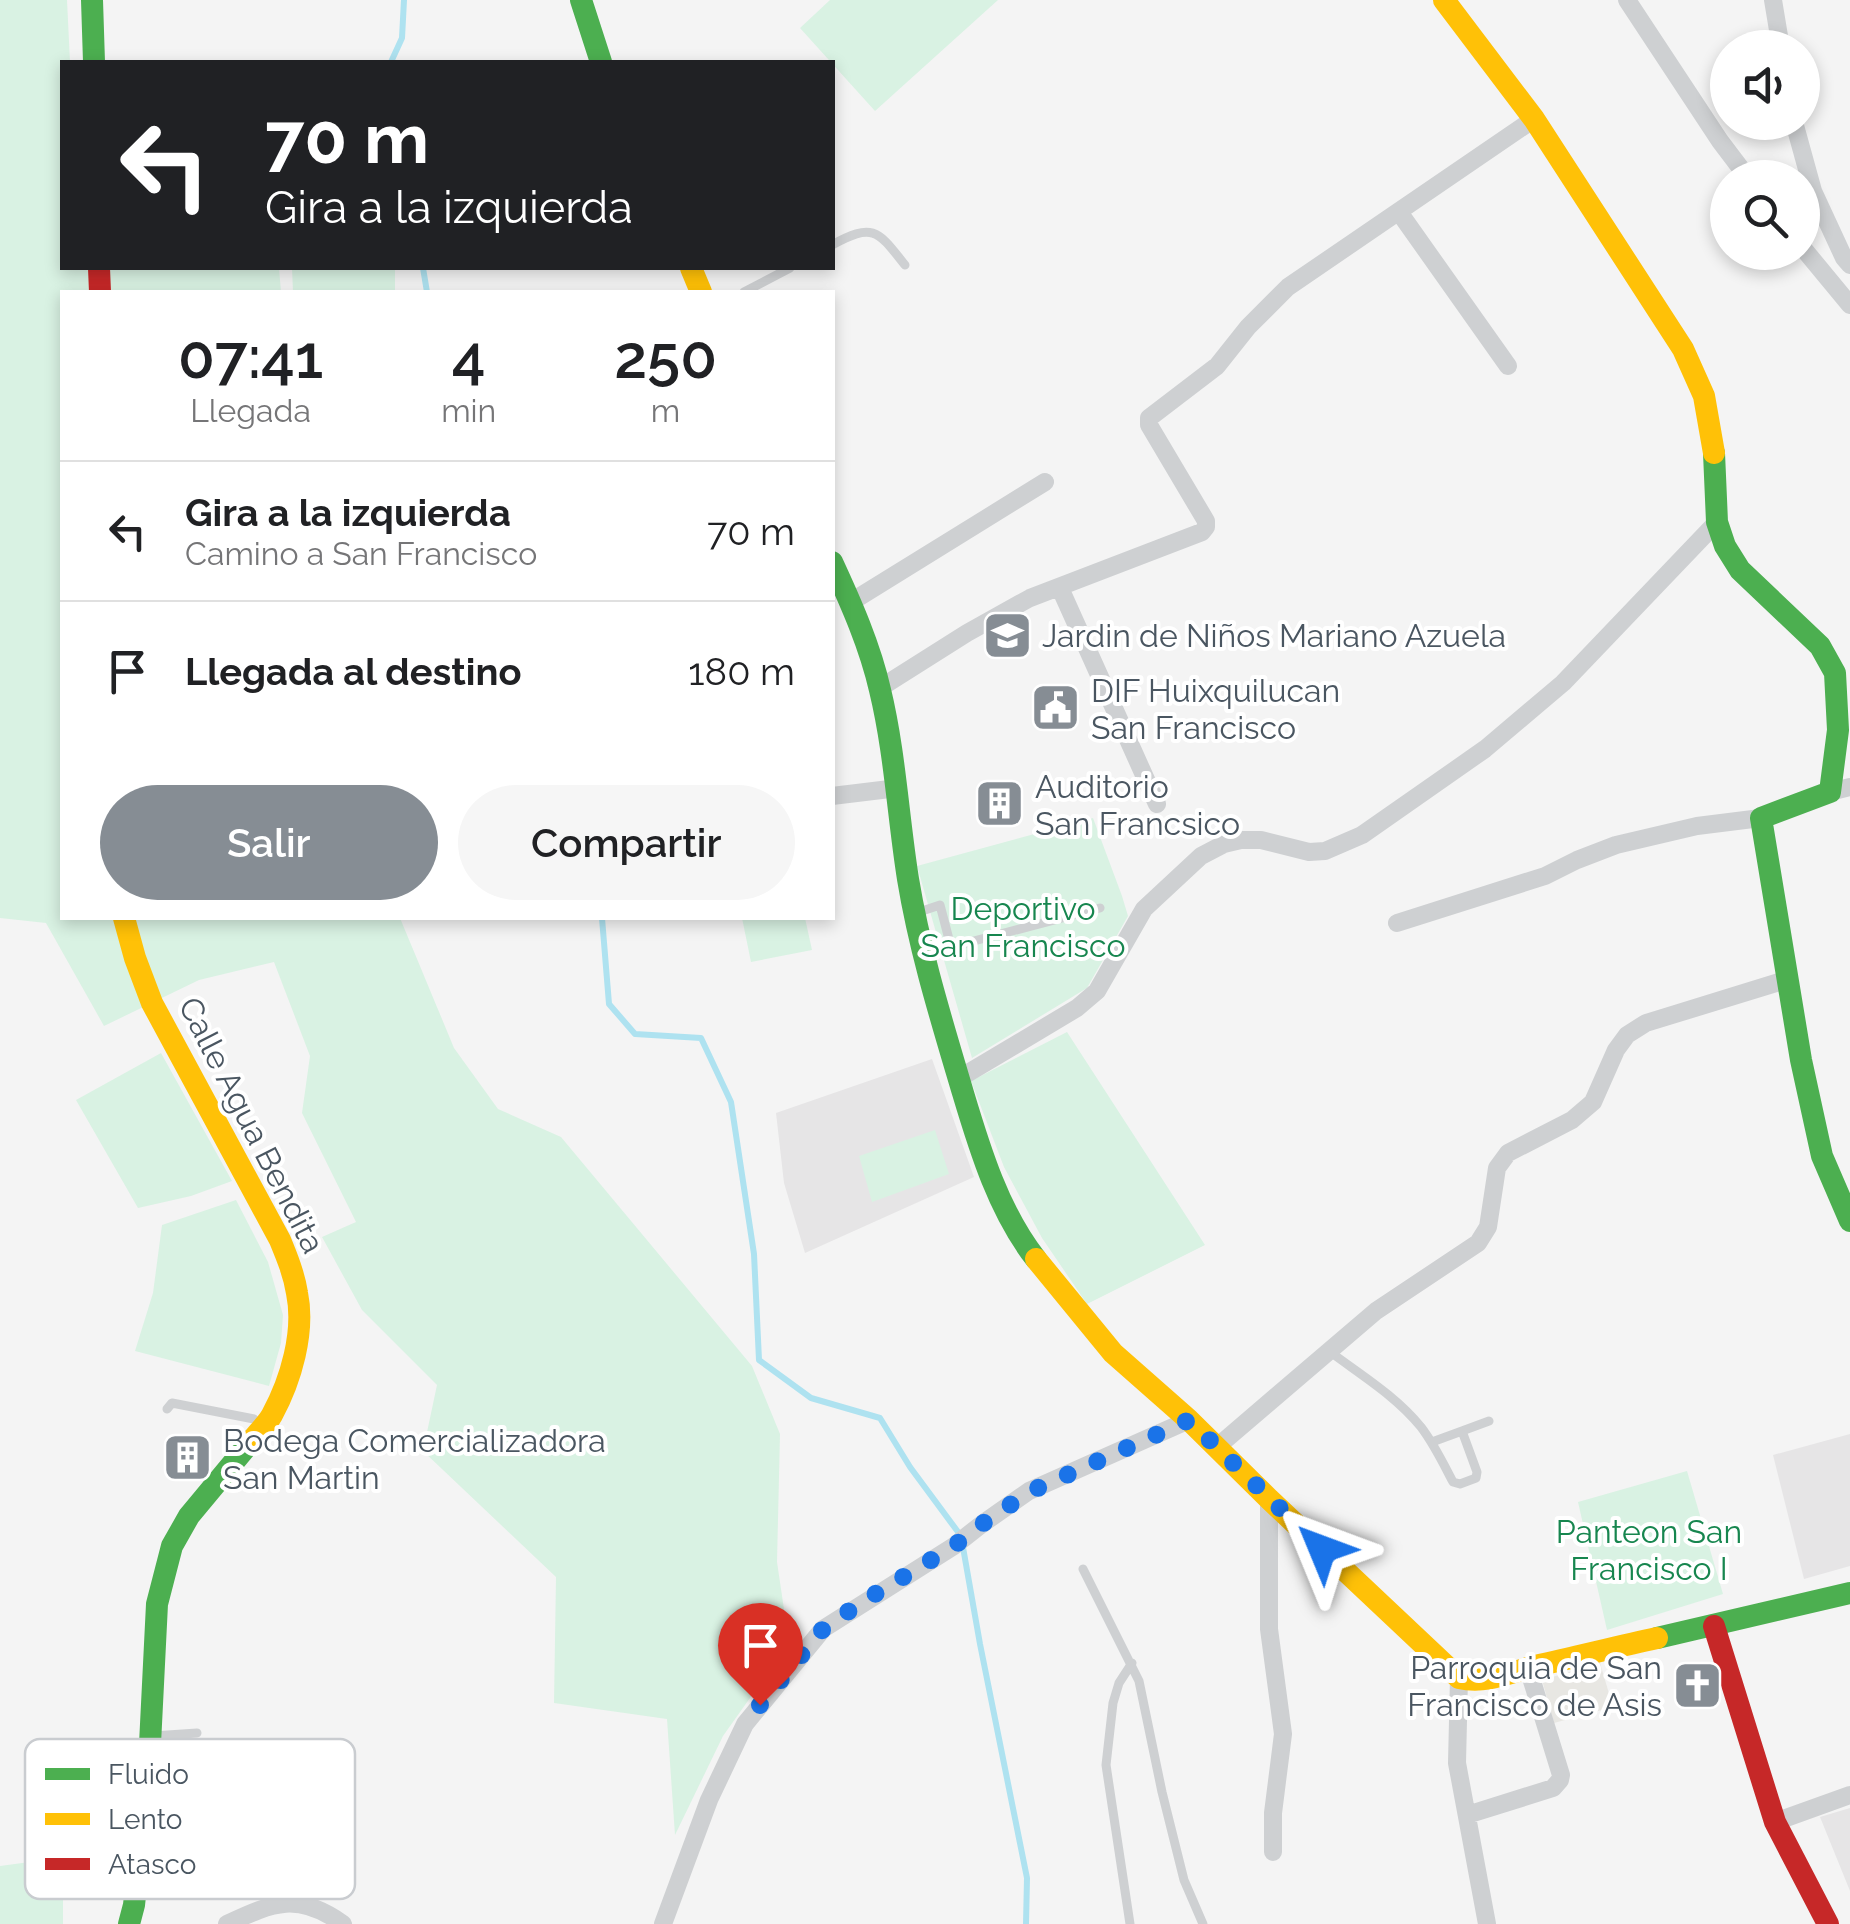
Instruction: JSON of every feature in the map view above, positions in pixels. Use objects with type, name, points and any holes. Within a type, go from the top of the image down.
[{"type":"main road","points":[[92,0],[94,60]]},
{"type":"main road","points":[[581,0],[600,60]]},
{"type":"main road","points":[[1444,0],[1534,119],[1683,349],[1704,396],[1714,455],[1717,522],[1725,546],[1740,570],[1820,646],[1835,673],[1840,790],[1760,818],[1822,1156],[1850,1221]]},
{"type":"main road","points":[[835,568],[851,602],[880,688],[898,788],[908,878],[928,976],[987,1167],[1032,1254],[1114,1353],[1459,1678],[1468,1681],[1488,1680],[1850,1593]]},
{"type":"main road","name":"Calle Agua Bendita","points":[[125,920],[152,1002],[280,1240],[292,1268],[299,1320],[291,1370],[271,1417],[189,1516],[172,1546],[157,1604],[150,1739]]},
{"type":"main road","points":[[1714,1626],[1776,1822],[1828,1924]]},
{"type":"main road","name":"Calle Agua Bendita","points":[[129,1924],[135,1899]]},
{"type":"street","points":[[1627,0],[1734,160]]},
{"type":"street","points":[[1773,0],[1778,30]]},
{"type":"street","points":[[880,688],[1030,598],[1202,532],[1206,522],[1148,424],[1149,418],[1217,366],[1288,287],[1534,119]]},
{"type":"street","points":[[1799,140],[1813,191],[1850,264]]},
{"type":"street","points":[[1399,212],[1508,366]]},
{"type":"street","points":[[1820,269],[1850,305]]},
{"type":"street","points":[[851,602],[1044,482]]},
{"type":"street","points":[[958,1080],[1078,1008],[1097,992],[1144,909],[1200,856],[1242,840],[1261,840],[1308,852],[1325,851],[1362,835],[1485,749],[1563,683],[1717,522]]},
{"type":"street","points":[[1060,588],[1157,804]]},
{"type":"street","points":[[835,796],[898,788]]},
{"type":"street","points":[[1397,923],[1545,876],[1616,846],[1697,826],[1760,818]]},
{"type":"street","points":[[1217,1447],[1376,1310],[1478,1244],[1488,1228],[1498,1168],[1508,1153],[1572,1120],[1594,1102],[1626,1035],[1646,1022],[1789,979]]},
{"type":"street","points":[[663,1924],[709,1800],[745,1724],[823,1629],[1029,1492],[1189,1420]]},
{"type":"street","points":[[1269,1499],[1269,1629],[1282,1734],[1274,1852]]},
{"type":"street","points":[[1467,1816],[1553,1788],[1560,1780],[1528,1668]]},
{"type":"street","points":[[1459,1678],[1457,1762],[1487,1924]]},
{"type":"street","points":[[1776,1822],[1850,1795]]},
{"type":"street","points":[[227,1924],[292,1902],[308,1904],[343,1924]]},
{"type":"lane","points":[[835,242],[858,231],[870,232],[884,238],[906,265]]},
{"type":"lane","points":[[748,290],[786,270]]},
{"type":"lane","points":[[915,914],[940,905],[951,947],[1100,908]]},
{"type":"lane","points":[[1329,1352],[1396,1401],[1432,1442],[1453,1482],[1460,1484],[1476,1478],[1478,1472],[1462,1430]]},
{"type":"lane","points":[[167,1409],[172,1403],[254,1419]]},
{"type":"lane","points":[[1432,1442],[1489,1422]]},
{"type":"lane","points":[[1084,1570],[1139,1681],[1184,1880],[1203,1924]]},
{"type":"lane","points":[[1130,1924],[1106,1765],[1113,1703],[1119,1682],[1132,1664]]},
{"type":"lane","points":[[150,1736],[196,1733]]},
{"type":"shaded area","points":[[932,1059],[974,1177],[805,1253],[784,1183],[776,1113]]},
{"type":"shaded area","points":[[1850,1434],[1850,1566],[1804,1579],[1773,1455]]},
{"type":"shaded area","points":[[1600,1663],[1613,1707],[1554,1723],[1542,1680]]},
{"type":"shaded area","points":[[1850,1808],[1850,1891],[1820,1817]]},
{"type":"green space","points":[[0,0],[67,0],[70,60],[60,60],[60,270],[279,270],[281,290],[60,290],[60,920],[401,920],[454,1048],[498,1109],[561,1137],[752,1366],[780,1434],[777,1562],[789,1643],[723,1736],[675,1835],[667,1719],[554,1703],[556,1577],[423,1451],[437,1385],[362,1310],[322,1237],[356,1222],[302,1113],[310,1056],[274,962],[199,980],[104,1026],[46,923],[0,918]]},
{"type":"green space","points":[[830,0],[998,0],[875,111],[835,67],[835,60],[829,60],[800,28]]},
{"type":"green space","points":[[292,270],[395,270],[395,290],[293,290]]},
{"type":"green space","name":"Deportivo San Francisco","points":[[1093,818],[1128,916],[1087,988],[972,1058],[917,866]]},
{"type":"green space","points":[[742,920],[805,920],[812,950],[751,962]]},
{"type":"green space","points":[[1067,1032],[1205,1245],[1087,1304],[1042,1238],[1004,1167],[971,1081]]},
{"type":"green space","points":[[161,1053],[232,1181],[191,1196],[138,1208],[76,1100]]},
{"type":"green space","points":[[935,1130],[949,1174],[872,1202],[859,1156]]},
{"type":"green space","points":[[236,1200],[268,1262],[283,1315],[281,1343],[269,1386],[135,1351],[153,1293],[162,1225]]},
{"type":"green space","name":"Panteon San Francisco I","points":[[1687,1471],[1723,1594],[1607,1630],[1578,1502]]},
{"type":"green space","points":[[25,1863],[25,1899],[63,1899],[63,1924],[0,1924],[0,1866]]},
{"type":"waterway","points":[[392,60],[402,38],[404,0]]},
{"type":"waterway","points":[[423,270],[427,290]]},
{"type":"waterway","points":[[602,920],[609,1004],[635,1034],[701,1038],[731,1102],[754,1254],[759,1360],[811,1398],[880,1418],[961,1536],[1027,1878],[1026,1924]]},
{"type":"traffic: fast","points":[[92,0],[94,60]]},
{"type":"traffic: fast","points":[[581,0],[600,60]]},
{"type":"traffic: fast","points":[[1714,453],[1717,522],[1725,546],[1740,570],[1820,646],[1835,673],[1838,730],[1830,792],[1761,818],[1801,1060],[1822,1156],[1850,1221]]},
{"type":"traffic: fast","points":[[835,569],[880,690],[913,906],[947,1040],[992,1180],[1011,1221],[1036,1259]]},
{"type":"traffic: fast","points":[[150,1739],[157,1604],[172,1546],[189,1516],[253,1439]]},
{"type":"traffic: fast","points":[[1657,1638],[1850,1593]]},
{"type":"traffic: fast","points":[[129,1924],[135,1899]]},
{"type":"traffic: slow","points":[[1444,0],[1534,119],[1683,349],[1704,396],[1714,453]]},
{"type":"traffic: slow","points":[[692,270],[700,290]]},
{"type":"traffic: slow","points":[[125,920],[152,1003],[280,1240],[294,1279],[299,1308],[295,1356],[279,1401],[253,1439]]},
{"type":"traffic: slow","points":[[1036,1259],[1113,1353],[1189,1420],[1459,1678],[1497,1677],[1657,1638]]},
{"type":"traffic: jam","points":[[99,270],[100,290]]},
{"type":"traffic: jam","points":[[1714,1626],[1775,1822],[1828,1924]]},
{"type":"place","name":"Jardin de Niños Mariano Azuela","points":[[1007,635]]},
{"type":"place","name":"DIF Huixquilucan San Francisco","points":[[1056,708]]},
{"type":"place","name":"Auditorio San Francsico","points":[[1000,804]]},
{"type":"place","name":"Bodega Comercializadora San Martin","points":[[188,1458]]},
{"type":"place","name":"Parroquia de San Francisco de Asis","points":[[1697,1685]]},
{"type":"route","points":[[760,1705],[823,1629],[862,1602],[954,1546],[1029,1492],[1189,1420],[1322,1549]]}]
